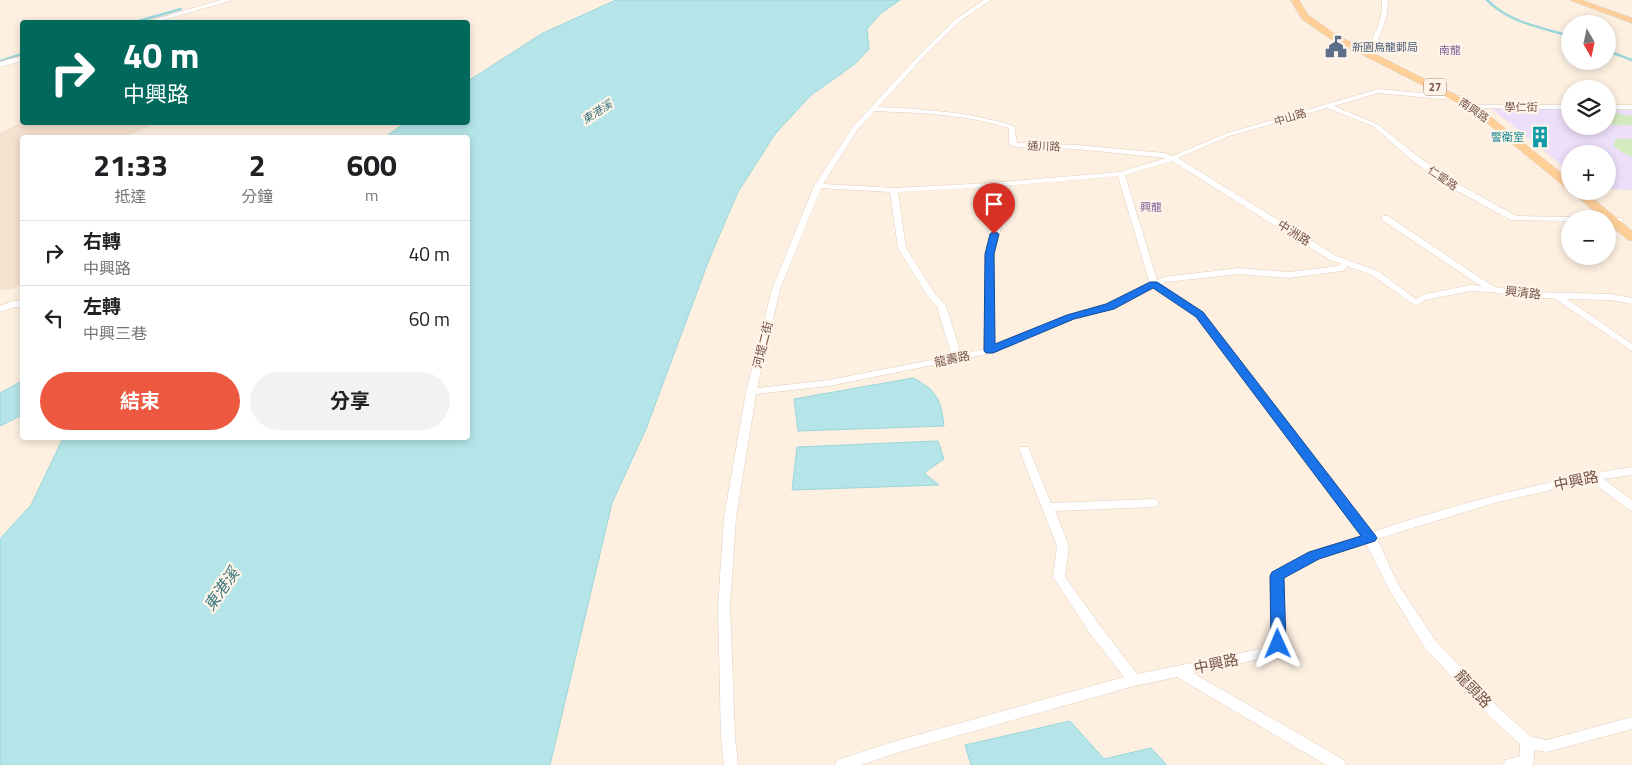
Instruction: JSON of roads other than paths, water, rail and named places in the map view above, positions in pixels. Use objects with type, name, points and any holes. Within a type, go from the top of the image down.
[{"type":"main road","points":[[156,20],[229,0]]},
{"type":"main road","name":"南興路","points":[[1295,0],[1305,17],[1314,25],[1332,36],[1366,50]]},
{"type":"main road","name":"南興路","points":[[1304,0],[1319,23],[1366,50],[1477,107],[1561,172]]},
{"type":"main road","points":[[1574,0],[1632,21]]},
{"type":"main road","points":[[1587,0],[1632,16]]},
{"type":"main road","points":[[0,65],[20,59]]},
{"type":"main road","name":"南興路","points":[[1477,107],[1561,178]]},
{"type":"main road","points":[[1588,200],[1601,210]]},
{"type":"main road","points":[[1594,200],[1603,210]]},
{"type":"main road","points":[[1616,222],[1632,230]]},
{"type":"main road","points":[[1616,223],[1632,237]]},
{"type":"street","name":"河堤二街","points":[[731,765],[728,737],[724,606],[730,518],[751,392],[776,289],[818,186],[855,128],[958,20],[988,0]]},
{"type":"street","points":[[1366,50],[1380,29],[1386,10],[1385,0]]},
{"type":"street","name":"中山路","points":[[818,186],[894,190],[990,185],[1121,174],[1173,158],[1227,135],[1378,91],[1394,91],[1435,98],[1461,98]]},
{"type":"street","name":"仁愛路","points":[[1328,106],[1375,125],[1417,160],[1457,187],[1514,218],[1561,219]]},
{"type":"street","name":"學仁街","points":[[1477,107],[1561,107]]},
{"type":"street","points":[[1616,107],[1632,107]]},
{"type":"street","name":"通川路","points":[[872,109],[964,114],[982,118],[1012,127],[1013,144],[1016,145],[1076,147],[1164,155],[1173,158]]},
{"type":"street","name":"中洲路","points":[[1173,158],[1333,258],[1375,274],[1416,303]]},
{"type":"street","points":[[1121,174],[1154,284]]},
{"type":"street","points":[[989,351],[990,254],[998,224],[990,185]]},
{"type":"street","points":[[894,190],[902,248],[940,306],[957,355],[954,359]]},
{"type":"street","points":[[1385,218],[1491,288]]},
{"type":"street","name":"龍壽路","points":[[751,392],[829,383],[989,351],[1070,317],[1110,306],[1164,280],[1239,271],[1298,274],[1342,268],[1344,262]]},
{"type":"street","name":"龍頭路","points":[[1154,284],[1200,314],[1370,538],[1394,588],[1430,644],[1495,713],[1526,742]]},
{"type":"street","name":"興清路","points":[[1416,303],[1422,298],[1470,288],[1491,288],[1530,295],[1611,297],[1632,301]]},
{"type":"street","points":[[1556,296],[1632,348]]},
{"type":"street","points":[[0,309],[13,304],[20,304]]},
{"type":"street","points":[[1024,449],[1063,546],[1059,577],[1096,632],[1134,680]]},
{"type":"street","name":"中興路","points":[[842,765],[896,747],[1134,680],[1270,652],[1278,644],[1277,576],[1314,556],[1421,520],[1493,499],[1593,477],[1632,471]]},
{"type":"street","points":[[1593,477],[1632,506]]},
{"type":"street","points":[[1048,507],[1153,503]]},
{"type":"street","points":[[1180,672],[1339,765]]},
{"type":"street","points":[[1510,765],[1527,761],[1526,742],[1547,746],[1632,723]]},
{"type":"water","name":"東港溪","points":[[616,0],[900,0],[880,14],[867,29],[869,49],[855,64],[811,95],[775,134],[738,192],[710,257],[646,429],[612,503],[550,765],[0,765],[0,539],[31,505],[62,440],[470,440],[470,135],[388,135],[402,125],[470,125],[470,80],[543,33]]},
{"type":"water","points":[[913,378],[933,392],[941,409],[944,426],[798,431],[794,399]]},
{"type":"water","points":[[20,382],[20,416],[0,426],[0,393]]},
{"type":"water","points":[[938,441],[944,459],[924,473],[939,485],[792,490],[797,447]]},
{"type":"water","points":[[1070,721],[1104,759],[1151,748],[1167,765],[971,765],[965,745]]},
{"type":"waterway","points":[[1487,0],[1496,8],[1515,19],[1561,34]]},
{"type":"waterway","points":[[142,20],[181,9]]},
{"type":"waterway","points":[[1616,54],[1632,60]]},
{"type":"waterway","points":[[0,61],[20,55]]},
{"type":"place","name":"新園烏龍郵局","points":[[1336,47]]},
{"type":"place","name":"警衛室","points":[[1540,137]]},
{"type":"district","name":"南龍","points":[[1450,50]]},
{"type":"district","name":"興龍","points":[[1151,207]]}]
